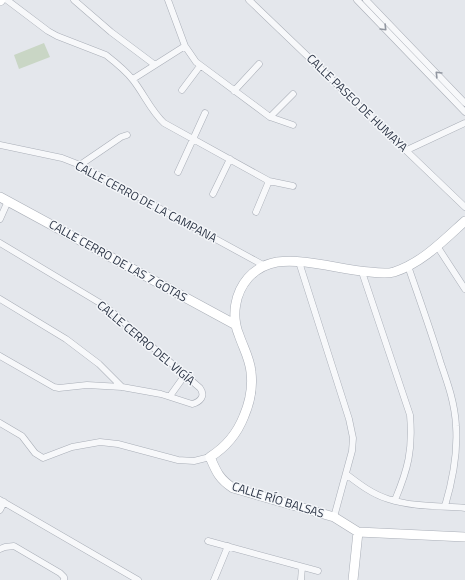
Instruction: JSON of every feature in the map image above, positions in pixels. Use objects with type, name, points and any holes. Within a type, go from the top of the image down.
[{"type":"street","points":[[1,0],[7,0],[53,34],[106,55],[133,79],[159,118],[164,123],[269,181],[293,186]]},
{"type":"street","points":[[74,0],[111,32],[155,65]]},
{"type":"street","points":[[168,0],[185,46],[200,66],[270,116],[293,125]]},
{"type":"street","name":"CALLE PASEO DE HUMAYA","points":[[249,0],[465,207]]},
{"type":"street","points":[[358,0],[465,112]]},
{"type":"street","points":[[366,0],[465,102]]},
{"type":"street","points":[[133,79],[185,46]]},
{"type":"street","points":[[234,91],[259,64]]},
{"type":"street","points":[[182,90],[200,66]]},
{"type":"street","points":[[270,116],[294,94]]},
{"type":"street","points":[[178,172],[205,113]]},
{"type":"street","points":[[407,150],[465,123]]},
{"type":"street","points":[[80,165],[121,137],[127,135]]},
{"type":"street","name":"CALLE CERRO DE LA CAMPANA","points":[[0,144],[62,158],[80,165],[265,266]]},
{"type":"street","points":[[213,194],[230,159]]},
{"type":"street","points":[[256,212],[269,181]]},
{"type":"street","points":[[0,219],[4,199]]},
{"type":"street","name":"CALLE CERRO DE LAS 7 GOTAS","points":[[4,199],[236,325]]},
{"type":"street","points":[[0,423],[22,436],[38,456],[43,458],[72,447],[100,442],[118,444],[178,460],[194,461],[210,457],[220,451],[230,441],[240,426],[249,405],[252,387],[251,371],[236,325],[235,306],[240,291],[249,278],[265,266],[277,262],[299,262],[362,272],[393,272],[408,266],[431,252],[465,221]]},
{"type":"street","name":"CALLE CERRO DEL VIGÍA","points":[[0,243],[105,306],[203,392],[200,400],[192,404],[178,401],[170,396],[122,387],[87,385],[59,388],[54,387],[0,356]]},
{"type":"street","points":[[437,246],[465,289]]},
{"type":"street","points":[[299,262],[349,419],[353,438],[352,452],[334,518]]},
{"type":"street","points":[[408,266],[442,365],[455,413],[457,435],[455,468],[445,506]]},
{"type":"street","points":[[362,272],[410,415],[411,436],[409,461],[396,500]]},
{"type":"street","points":[[0,300],[66,339],[99,364],[122,387]]},
{"type":"street","points":[[170,396],[185,375]]},
{"type":"street","name":"CALLE RÍO BALSAS","points":[[210,457],[217,474],[225,483],[233,488],[334,518],[358,532]]},
{"type":"street","points":[[346,474],[362,487],[388,499],[422,506],[465,508]]},
{"type":"street","points":[[0,510],[2,501],[138,580]]},
{"type":"street","points":[[353,580],[358,532],[465,537]]},
{"type":"street","points":[[208,541],[318,571]]},
{"type":"street","points":[[0,549],[5,546],[14,546],[60,573],[64,580]]},
{"type":"street","points":[[214,580],[228,546]]},
{"type":"street","points":[[301,580],[302,567]]},
{"type":"green space","points":[[44,43],[50,57],[19,69],[14,55]]}]
